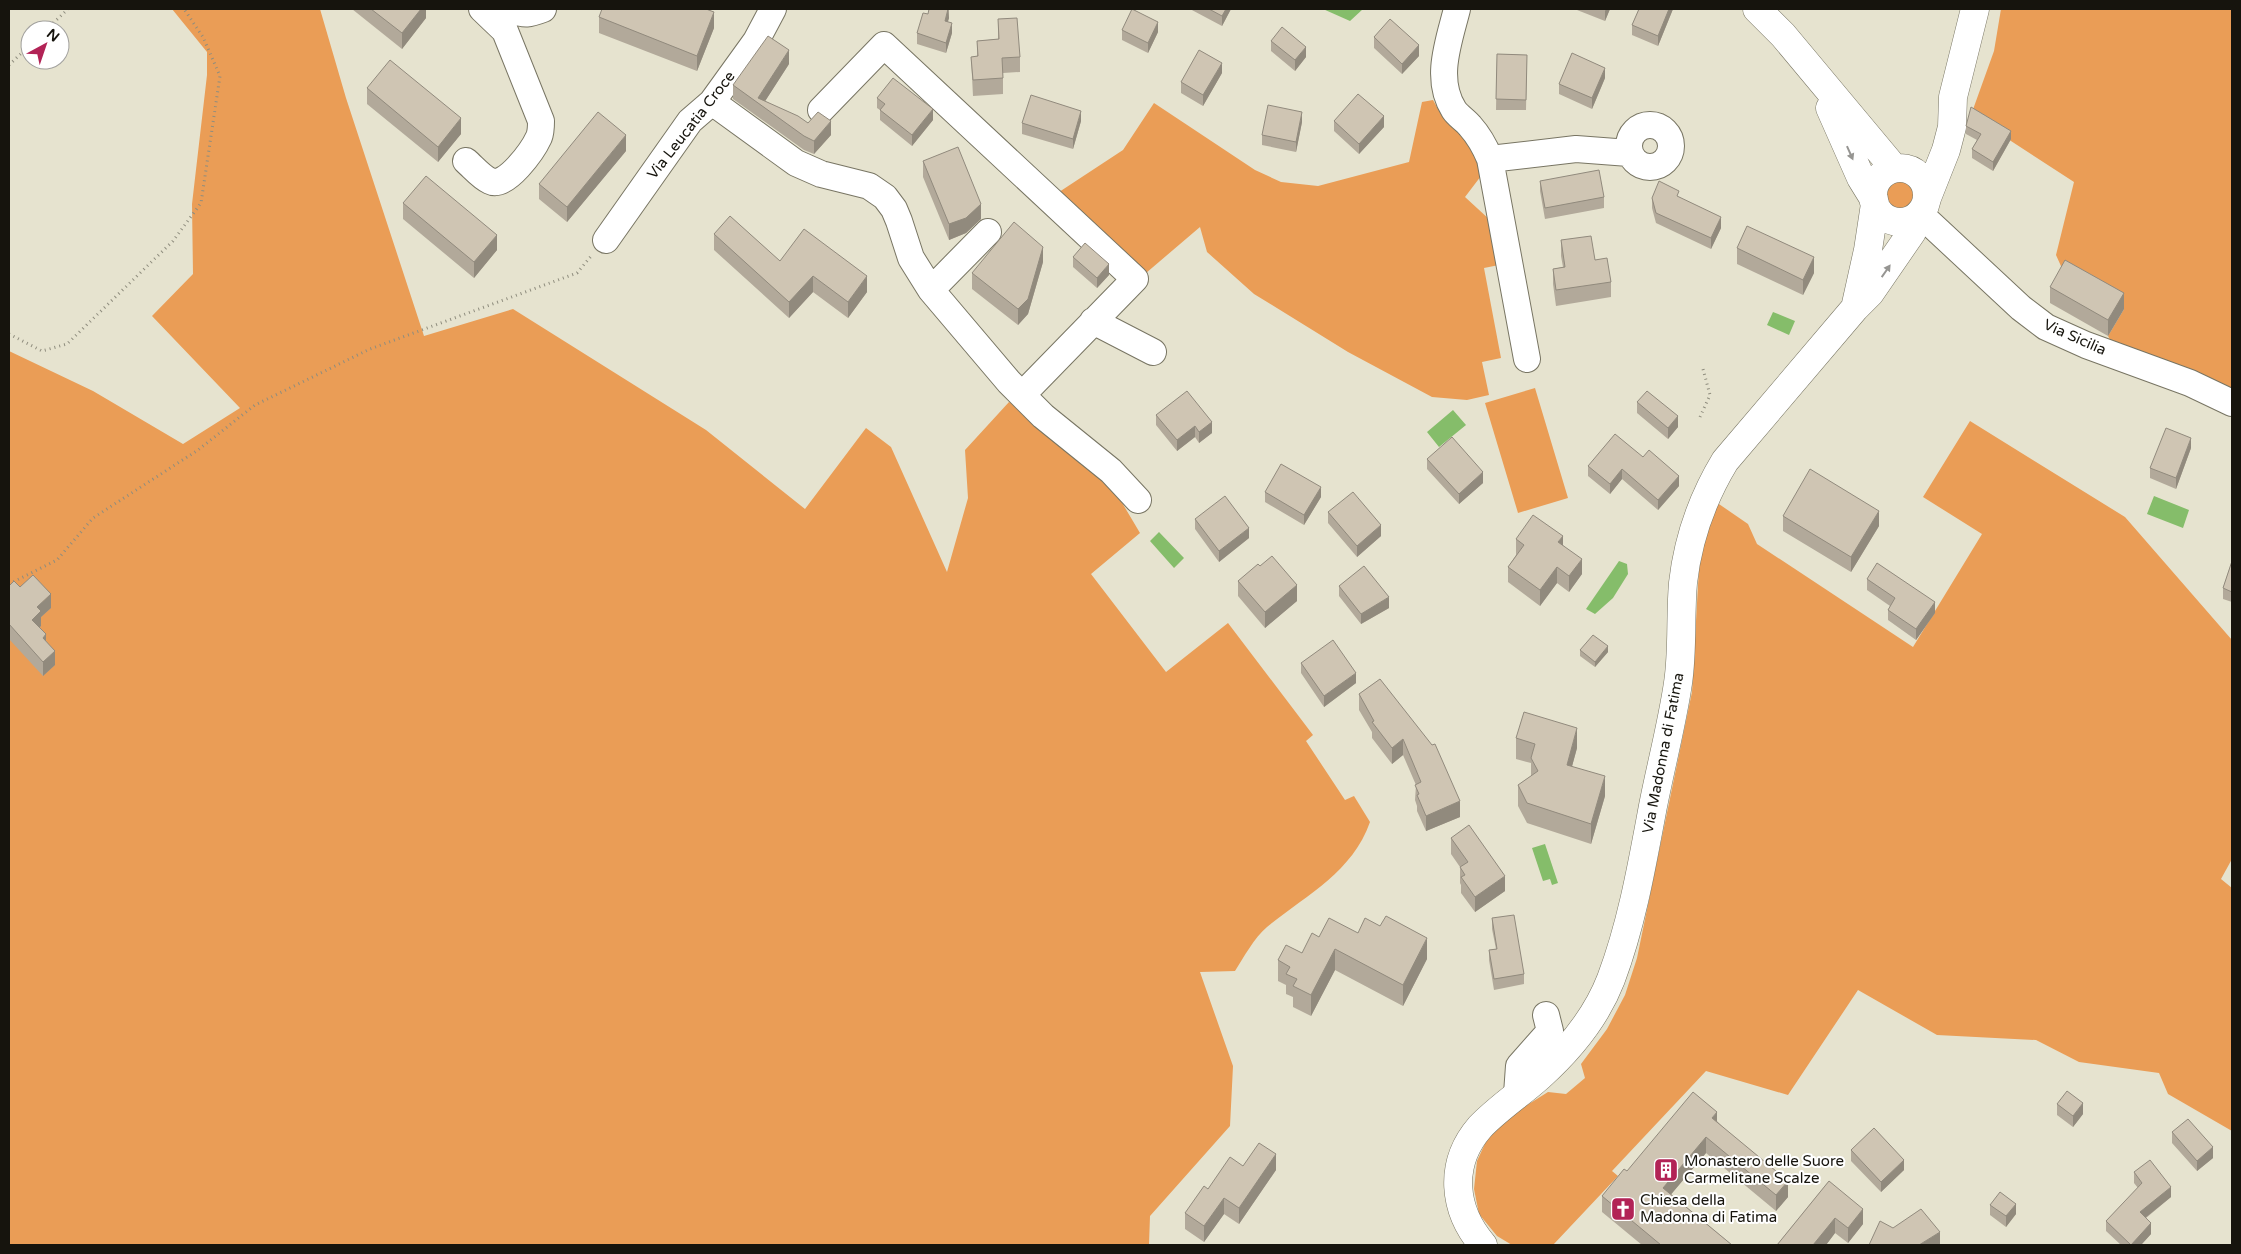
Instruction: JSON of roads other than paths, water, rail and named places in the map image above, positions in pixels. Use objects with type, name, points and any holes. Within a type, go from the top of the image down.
[{"type":"main road","points":[[1757,9],[1783,35],[1899,168],[1914,172],[1922,178],[1926,188],[1920,209],[1900,221],[1885,217],[1861,178],[1817,76]]},
{"type":"main road","points":[[1855,308],[1868,250],[1874,189],[1878,180],[1885,172],[1917,162],[1938,134],[1953,97],[1975,9]]},
{"type":"main road","name":"Via Madonna di Fatima","points":[[1483,1245],[1470,1229],[1460,1206],[1458,1194],[1460,1168],[1471,1139],[1493,1115],[1563,1053],[1591,1019],[1608,987],[1629,926],[1678,682],[1683,584],[1689,540],[1698,513],[1726,461],[1855,308],[1870,293],[1912,232],[1920,209],[1943,158],[1952,127],[1953,97]]},
{"type":"street","points":[[466,161],[490,182],[500,182],[510,176],[516,169],[532,150],[540,135],[541,122],[512,44],[505,31],[482,9]]},
{"type":"street","points":[[512,9],[520,13],[530,14],[543,9]]},
{"type":"street","name":"Via Leucatia Croce","points":[[606,240],[690,121],[712,102],[756,40],[773,9]]},
{"type":"street","points":[[1457,9],[1443,71],[1446,92],[1454,110],[1471,126],[1484,145],[1490,159],[1527,359]]},
{"type":"street","points":[[821,110],[884,45],[1135,279],[1022,395]]},
{"type":"street","points":[[712,102],[796,163],[821,174],[868,186],[885,197],[894,209],[900,222],[911,258],[931,290],[1022,395],[1043,416],[1111,471],[1138,500]]},
{"type":"street","points":[[1490,159],[1576,149],[1630,153]]},
{"type":"street","name":"Via Sicilia","points":[[1920,209],[2021,308],[2046,326],[2086,345],[2190,383],[2232,402]]},
{"type":"street","points":[[931,290],[988,232]]},
{"type":"street","points":[[1093,321],[1153,352]]},
{"type":"street","points":[[1517,1094],[1518,1066],[1550,1031],[1546,1015]]},
{"type":"place","name":"Monastero delle Suore Carmelitane Scalze","points":[[1666,1170]]},
{"type":"place","name":"Chiesa della Madonna di Fatima","points":[[1623,1209]]}]
